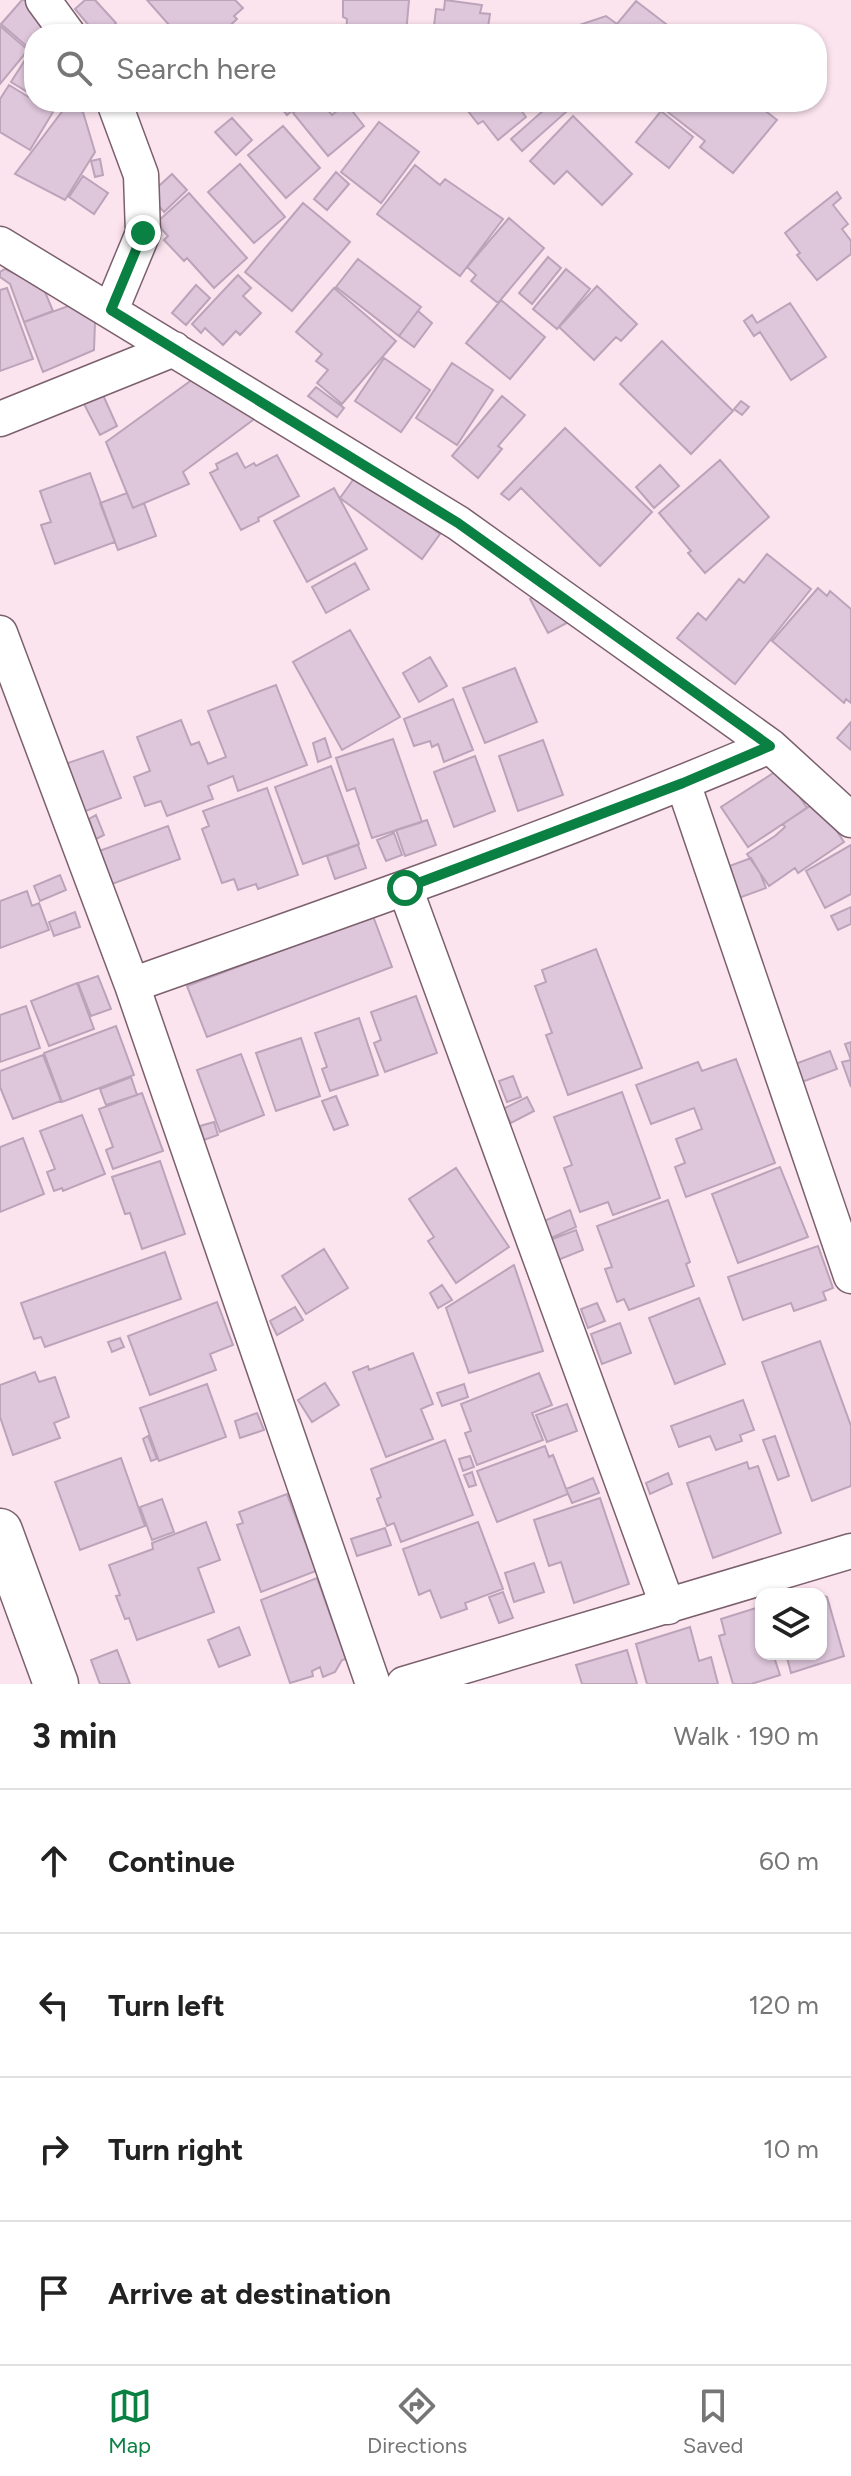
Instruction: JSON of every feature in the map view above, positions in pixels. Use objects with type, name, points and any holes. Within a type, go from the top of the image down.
[{"type":"street","points":[[43,0],[61,24]]},
{"type":"street","points":[[111,310],[143,233],[141,175],[118,112]]},
{"type":"street","points":[[0,244],[458,523],[770,746],[851,820]]},
{"type":"street","points":[[0,419],[174,349]]},
{"type":"street","points":[[0,633],[132,985],[373,1684]]},
{"type":"street","points":[[132,985],[405,888],[683,783],[770,746]]},
{"type":"street","points":[[683,783],[851,1276]]},
{"type":"street","points":[[405,888],[668,1607]]},
{"type":"street","points":[[0,1531],[56,1684]]},
{"type":"street","points":[[404,1684],[851,1551]]},
{"type":"building","points":[[22,0],[27,0],[53,23],[24,24],[24,44],[1,24]]},
{"type":"building","points":[[85,0],[95,0],[116,23],[88,24],[75,9]]},
{"type":"building","points":[[147,0],[235,0],[243,8],[234,16],[237,19],[232,24],[168,24]]},
{"type":"building","points":[[343,0],[409,0],[407,24],[347,24],[347,19],[343,17]]},
{"type":"building","points":[[445,0],[482,5],[480,13],[490,14],[488,24],[434,24],[436,9],[444,10]]},
{"type":"building","points":[[636,1],[666,24],[617,24]]},
{"type":"building","points":[[606,16],[617,24],[582,24]]},
{"type":"building","points":[[0,26],[24,47],[24,55],[0,84]]},
{"type":"building","points":[[24,62],[24,90],[11,82]]},
{"type":"building","points":[[9,85],[24,94],[24,112],[53,112],[30,150],[0,132],[0,99]]},
{"type":"building","points":[[62,112],[83,112],[95,152],[65,200],[15,174]]},
{"type":"building","points":[[329,112],[332,115],[336,112],[353,112],[364,126],[328,156],[293,113]]},
{"type":"building","points":[[469,112],[522,112],[526,117],[498,140],[483,121],[478,124]]},
{"type":"building","points":[[542,112],[566,112],[522,151],[511,139]]},
{"type":"building","points":[[660,112],[693,137],[669,168],[636,142]]},
{"type":"building","points":[[668,112],[767,112],[777,120],[733,173],[700,147],[705,141]]},
{"type":"building","points":[[573,116],[632,174],[602,205],[567,171],[554,184],[530,161]]},
{"type":"building","points":[[232,118],[252,140],[236,155],[215,132]]},
{"type":"building","points":[[379,122],[419,152],[381,203],[341,172]]},
{"type":"building","points":[[283,126],[320,168],[286,198],[248,155]]},
{"type":"building","points":[[100,159],[103,175],[95,177],[91,161]]},
{"type":"building","points":[[240,164],[285,217],[254,243],[208,192]]},
{"type":"building","points":[[415,165],[440,185],[445,179],[503,219],[460,276],[377,214]]},
{"type":"building","points":[[336,172],[349,184],[327,210],[314,199]]},
{"type":"building","points":[[172,174],[187,190],[164,212],[149,195]]},
{"type":"building","points":[[83,176],[108,193],[94,214],[69,197]]},
{"type":"building","points":[[837,192],[841,198],[833,205],[848,224],[842,229],[851,241],[851,254],[817,280],[797,255],[800,253],[785,233]]},
{"type":"building","points":[[189,193],[247,258],[214,288],[187,258],[184,261],[164,240],[168,236],[156,223]]},
{"type":"building","points":[[303,203],[350,242],[292,311],[245,272]]},
{"type":"building","points":[[509,218],[544,248],[498,303],[471,281],[476,275],[467,267]]},
{"type":"building","points":[[548,257],[561,268],[532,304],[519,293]]},
{"type":"building","points":[[358,259],[421,307],[399,336],[336,287]]},
{"type":"building","points":[[5,269],[43,287],[53,311],[24,322],[10,284],[0,277],[0,272]]},
{"type":"building","points":[[566,269],[590,289],[557,329],[533,309]]},
{"type":"building","points":[[238,275],[251,288],[243,296],[261,313],[240,335],[236,331],[223,345],[205,328],[201,333],[192,324]]},
{"type":"building","points":[[196,285],[210,298],[186,325],[172,313]]},
{"type":"building","points":[[597,286],[637,324],[621,341],[616,337],[594,360],[559,327]]},
{"type":"building","points":[[7,288],[33,359],[0,371],[0,290]]},
{"type":"building","points":[[334,288],[396,341],[342,404],[317,383],[328,370],[316,361],[322,354],[296,332]]},
{"type":"building","points":[[501,300],[545,337],[510,379],[466,343]]},
{"type":"building","points":[[790,303],[826,357],[791,380],[760,332],[754,336],[744,321],[752,315],[757,323]]},
{"type":"building","points":[[71,305],[95,322],[94,350],[43,372],[24,322]]},
{"type":"building","points":[[418,311],[432,323],[414,347],[399,336]]},
{"type":"building","points":[[662,341],[733,411],[691,454],[620,384]]},
{"type":"building","points":[[384,358],[430,390],[401,432],[355,401]]},
{"type":"building","points":[[452,363],[493,390],[457,445],[416,418]]},
{"type":"building","points":[[196,377],[261,414],[183,472],[189,484],[133,508],[106,442]]},
{"type":"building","points":[[316,387],[344,408],[337,417],[308,396]]},
{"type":"building","points":[[103,395],[117,426],[100,435],[84,404]]},
{"type":"building","points":[[502,396],[525,415],[498,446],[502,449],[478,478],[452,456]]},
{"type":"building","points":[[741,401],[749,407],[742,415],[734,409]]},
{"type":"building","points":[[565,428],[652,512],[600,566],[521,488],[509,500],[501,494]]},
{"type":"building","points":[[237,453],[245,468],[277,455],[299,496],[241,530],[210,473],[218,469],[216,464]]},
{"type":"building","points":[[720,460],[769,517],[705,573],[659,513]]},
{"type":"building","points":[[660,465],[679,486],[654,508],[636,487]]},
{"type":"building","points":[[90,473],[115,542],[55,564],[41,525],[51,522],[40,491]]},
{"type":"building","points":[[358,473],[440,534],[422,559],[340,498]]},
{"type":"building","points":[[334,488],[367,549],[307,582],[274,521]]},
{"type":"building","points":[[127,493],[133,508],[144,503],[156,536],[118,550],[100,503]]},
{"type":"building","points":[[767,554],[811,589],[735,684],[677,638],[698,613],[706,620],[739,579],[744,583]]},
{"type":"building","points":[[355,563],[369,589],[326,613],[312,587]]},
{"type":"building","points":[[818,588],[827,596],[830,591],[851,609],[851,703],[846,699],[844,703],[772,641]]},
{"type":"building","points":[[542,589],[578,617],[548,633],[530,599]]},
{"type":"building","points":[[350,630],[400,717],[342,750],[293,662]]},
{"type":"building","points":[[430,657],[447,686],[419,702],[403,673]]},
{"type":"building","points":[[515,668],[537,722],[485,743],[463,688]]},
{"type":"building","points":[[276,685],[307,765],[238,791],[233,776],[208,786],[213,799],[167,816],[161,801],[145,806],[134,777],[150,771],[137,737],[181,720],[191,745],[199,742],[208,764],[226,757],[208,711]]},
{"type":"building","points":[[453,699],[473,750],[444,762],[438,744],[432,747],[430,741],[414,746],[404,719]]},
{"type":"building","points":[[851,722],[851,750],[837,738]]},
{"type":"building","points":[[325,738],[331,757],[318,762],[313,743]]},
{"type":"building","points":[[393,739],[422,822],[372,838],[355,788],[347,791],[336,758]]},
{"type":"building","points":[[543,740],[563,795],[518,811],[499,756]]},
{"type":"building","points":[[103,751],[121,798],[83,812],[65,764]]},
{"type":"building","points":[[475,756],[495,811],[454,827],[434,772]]},
{"type":"building","points":[[331,766],[359,844],[303,864],[275,787]]},
{"type":"building","points":[[781,768],[807,808],[748,847],[721,807]]},
{"type":"building","points":[[267,788],[298,875],[258,889],[256,884],[238,890],[234,879],[222,883],[202,829],[209,826],[203,811]]},
{"type":"building","points":[[817,801],[844,842],[798,873],[795,868],[769,886],[747,854],[775,836],[785,827],[783,824]]},
{"type":"building","points":[[96,815],[104,835],[96,839],[89,819]]},
{"type":"building","points":[[427,820],[436,845],[405,856],[396,830]]},
{"type":"building","points":[[168,826],[180,859],[112,884],[99,851]]},
{"type":"building","points":[[394,833],[402,855],[386,861],[377,840]]},
{"type":"building","points":[[358,845],[366,868],[335,879],[327,856]]},
{"type":"building","points":[[851,845],[851,894],[825,908],[806,871]]},
{"type":"building","points":[[751,858],[766,888],[736,899],[724,868]]},
{"type":"building","points":[[60,875],[66,890],[40,901],[34,886]]},
{"type":"building","points":[[27,891],[32,906],[39,903],[49,930],[0,948],[0,901]]},
{"type":"building","points":[[851,907],[851,924],[838,930],[831,916]]},
{"type":"building","points":[[75,912],[80,927],[54,936],[49,922]]},
{"type":"building","points":[[373,916],[392,967],[207,1037],[187,986]]},
{"type":"building","points":[[596,949],[642,1068],[568,1095],[546,1035],[552,1033],[535,986],[546,982],[542,970]]},
{"type":"building","points":[[98,976],[111,1009],[91,1016],[78,983]]},
{"type":"building","points":[[77,983],[94,1029],[49,1046],[31,1001]]},
{"type":"building","points":[[416,996],[437,1053],[385,1072],[374,1043],[381,1040],[371,1012]]},
{"type":"building","points":[[26,1006],[40,1048],[0,1062],[0,1015]]},
{"type":"building","points":[[359,1018],[378,1075],[330,1091],[322,1069],[327,1067],[315,1033]]},
{"type":"building","points":[[116,1026],[134,1075],[62,1102],[44,1053]]},
{"type":"building","points":[[301,1038],[320,1096],[276,1111],[256,1053]]},
{"type":"building","points":[[851,1042],[851,1060],[845,1044]]},
{"type":"building","points":[[830,1051],[837,1069],[802,1082],[795,1064]]},
{"type":"building","points":[[241,1054],[264,1115],[220,1132],[197,1070]]},
{"type":"building","points":[[43,1055],[61,1101],[13,1119],[0,1087],[0,1071]]},
{"type":"building","points":[[736,1059],[775,1163],[686,1197],[675,1167],[685,1163],[676,1139],[702,1129],[694,1108],[651,1124],[636,1085],[698,1062],[702,1071]]},
{"type":"building","points":[[851,1060],[851,1087],[842,1062]]},
{"type":"building","points":[[513,1076],[521,1097],[507,1102],[499,1081]]},
{"type":"building","points":[[131,1077],[137,1095],[106,1105],[100,1089]]},
{"type":"building","points":[[622,1092],[660,1198],[613,1215],[608,1202],[580,1212],[564,1168],[572,1165],[554,1117]]},
{"type":"building","points":[[142,1093],[163,1151],[113,1169],[106,1150],[113,1147],[99,1109]]},
{"type":"building","points":[[336,1096],[348,1125],[334,1130],[322,1101]]},
{"type":"building","points":[[527,1097],[534,1111],[511,1123],[503,1109]]},
{"type":"building","points":[[82,1115],[105,1174],[63,1191],[62,1188],[54,1191],[47,1172],[55,1169],[40,1131]]},
{"type":"building","points":[[214,1122],[218,1135],[204,1140],[200,1126]]},
{"type":"building","points":[[23,1138],[44,1194],[0,1212],[0,1147]]},
{"type":"building","points":[[160,1161],[185,1234],[142,1249],[130,1213],[125,1214],[112,1177]]},
{"type":"building","points":[[780,1167],[808,1237],[738,1263],[712,1194]]},
{"type":"building","points":[[456,1168],[509,1247],[456,1283],[428,1241],[434,1237],[409,1199]]},
{"type":"building","points":[[668,1200],[690,1262],[686,1264],[694,1286],[629,1310],[624,1299],[617,1302],[605,1269],[612,1267],[597,1226]]},
{"type":"building","points":[[570,1210],[576,1227],[551,1238],[544,1221]]},
{"type":"building","points":[[576,1230],[583,1250],[558,1260],[550,1240]]},
{"type":"building","points":[[818,1246],[833,1288],[823,1292],[826,1300],[794,1311],[791,1303],[743,1320],[728,1277]]},
{"type":"building","points":[[324,1249],[348,1288],[306,1314],[282,1276]]},
{"type":"building","points":[[165,1252],[181,1299],[45,1347],[41,1337],[34,1339],[21,1303]]},
{"type":"building","points":[[514,1265],[543,1351],[469,1373],[446,1308]]},
{"type":"building","points":[[442,1285],[452,1300],[438,1308],[430,1293]]},
{"type":"building","points":[[699,1298],[725,1364],[675,1384],[649,1318]]},
{"type":"building","points":[[217,1302],[233,1345],[210,1354],[216,1370],[150,1395],[128,1336]]},
{"type":"building","points":[[597,1303],[605,1321],[588,1328],[581,1309]]},
{"type":"building","points":[[295,1307],[303,1320],[277,1335],[270,1321]]},
{"type":"building","points":[[620,1323],[631,1353],[602,1364],[591,1334]]},
{"type":"building","points":[[120,1338],[124,1347],[112,1352],[108,1342]]},
{"type":"building","points":[[820,1341],[851,1426],[851,1486],[812,1501],[762,1362]]},
{"type":"building","points":[[413,1353],[433,1404],[421,1409],[433,1439],[386,1457],[353,1372],[368,1366],[369,1370]]},
{"type":"building","points":[[35,1372],[39,1382],[55,1377],[69,1417],[54,1423],[60,1438],[13,1455],[0,1417],[0,1385]]},
{"type":"building","points":[[539,1373],[552,1405],[532,1413],[543,1440],[477,1465],[465,1433],[471,1431],[461,1404]]},
{"type":"building","points":[[325,1383],[339,1405],[312,1422],[298,1400]]},
{"type":"building","points":[[207,1384],[226,1437],[159,1461],[140,1408]]},
{"type":"building","points":[[464,1384],[468,1397],[442,1406],[437,1393]]},
{"type":"building","points":[[743,1400],[754,1430],[740,1435],[742,1441],[716,1450],[710,1436],[679,1447],[671,1426]]},
{"type":"building","points":[[567,1404],[577,1431],[547,1442],[536,1415]]},
{"type":"building","points":[[257,1413],[264,1430],[240,1438],[235,1421]]},
{"type":"building","points":[[148,1436],[157,1459],[151,1461],[143,1439]]},
{"type":"building","points":[[775,1436],[789,1476],[778,1480],[763,1440]]},
{"type":"building","points":[[445,1440],[473,1515],[401,1542],[394,1523],[387,1526],[371,1469]]},
{"type":"building","points":[[545,1446],[549,1457],[553,1455],[568,1494],[497,1522],[477,1471]]},
{"type":"building","points":[[470,1456],[474,1467],[463,1471],[459,1459]]},
{"type":"building","points":[[121,1458],[145,1526],[80,1550],[55,1482]]},
{"type":"building","points":[[747,1462],[749,1469],[758,1466],[781,1533],[713,1558],[687,1483]]},
{"type":"building","points":[[472,1472],[476,1485],[469,1487],[464,1475]]},
{"type":"building","points":[[668,1473],[672,1484],[650,1494],[646,1483]]},
{"type":"building","points":[[593,1478],[599,1493],[572,1503],[566,1489]]},
{"type":"building","points":[[287,1494],[316,1571],[261,1592],[237,1525],[243,1523],[239,1512]]},
{"type":"building","points":[[600,1498],[629,1584],[574,1603],[561,1562],[549,1566],[534,1520]]},
{"type":"building","points":[[162,1499],[174,1532],[152,1540],[140,1507]]},
{"type":"building","points":[[206,1522],[220,1560],[198,1568],[214,1612],[137,1640],[116,1596],[120,1595],[109,1565],[153,1549],[152,1543]]},
{"type":"building","points":[[478,1522],[503,1589],[465,1603],[467,1609],[441,1618],[430,1590],[419,1595],[403,1549]]},
{"type":"building","points":[[385,1528],[391,1545],[357,1556],[351,1539]]},
{"type":"building","points":[[534,1563],[544,1592],[514,1602],[505,1573]]},
{"type":"building","points":[[317,1578],[346,1659],[342,1660],[335,1672],[323,1677],[320,1667],[312,1671],[313,1676],[290,1683],[261,1600]]},
{"type":"building","points":[[503,1592],[513,1618],[499,1623],[489,1597]]},
{"type":"building","points":[[827,1597],[844,1656],[791,1673],[788,1660],[827,1660]]},
{"type":"building","points":[[755,1608],[755,1660],[775,1660],[780,1675],[751,1684],[733,1684],[719,1636],[725,1634],[721,1619]]},
{"type":"building","points":[[239,1627],[250,1655],[219,1667],[208,1640]]},
{"type":"building","points":[[690,1627],[699,1661],[711,1657],[718,1684],[647,1684],[636,1644]]},
{"type":"building","points":[[117,1650],[130,1684],[100,1684],[91,1660]]},
{"type":"building","points":[[627,1650],[637,1684],[582,1684],[576,1665]]},
{"type":"route","points":[[143,233],[111,310],[458,523],[770,746],[683,783],[405,888]]}]
